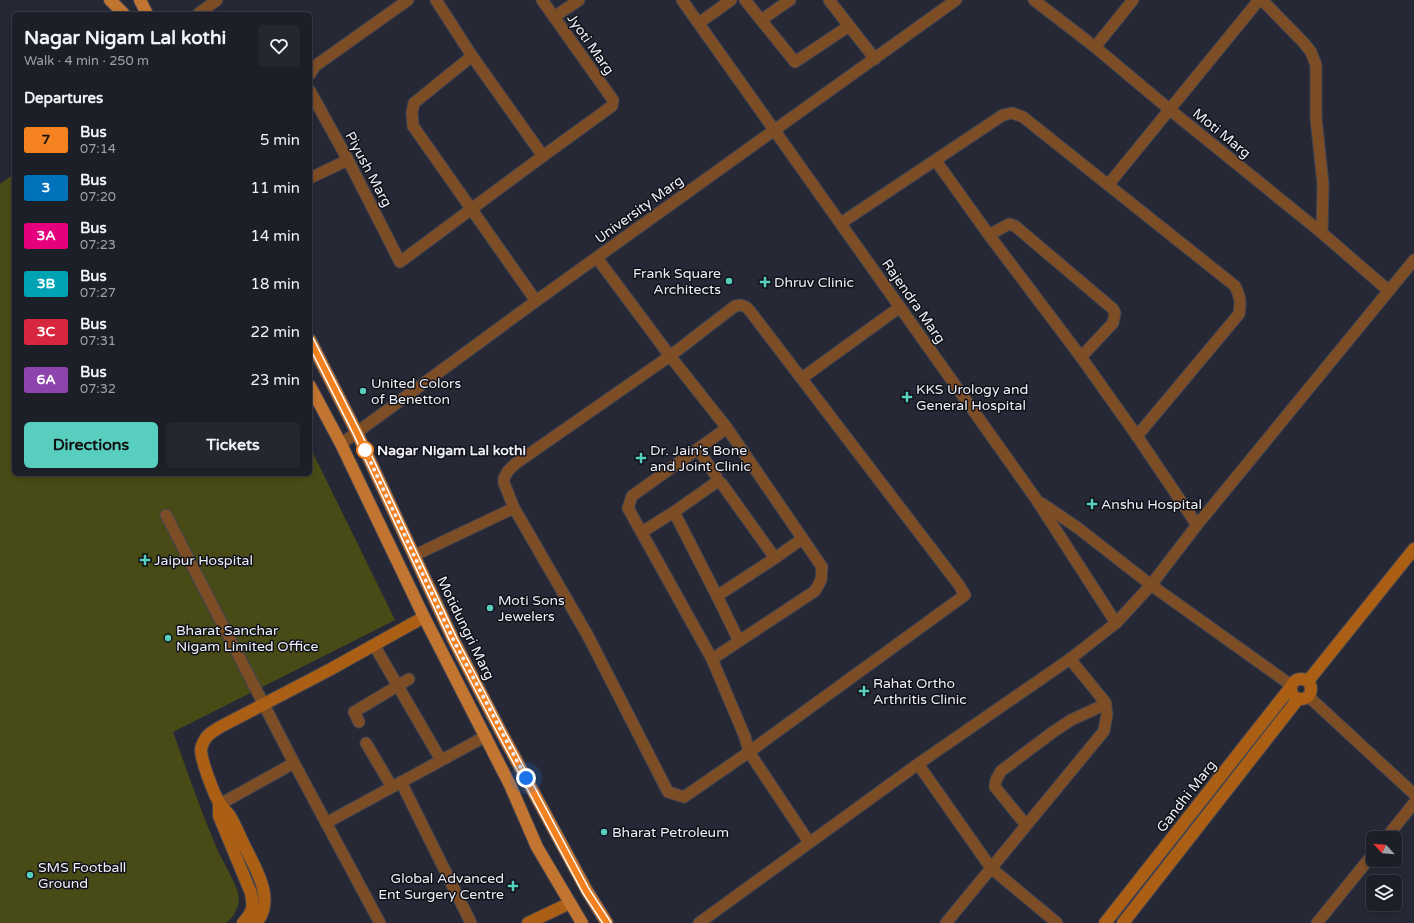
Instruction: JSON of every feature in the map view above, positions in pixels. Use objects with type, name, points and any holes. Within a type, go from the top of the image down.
[{"type":"main road","points":[[110,0],[122,12]]},
{"type":"main road","points":[[116,0],[123,12]]},
{"type":"main road","points":[[140,0],[146,12]]},
{"type":"main road","name":"Motidungri Marg","points":[[312,344],[357,433],[453,639],[586,891],[607,923]]},
{"type":"main road","points":[[312,390],[341,444],[424,617],[486,736],[510,785],[537,847],[582,923]]},
{"type":"main road","points":[[1308,681],[1414,549]]},
{"type":"main road","points":[[255,921],[251,893],[219,816],[219,804],[204,763],[201,749],[204,739],[220,727],[265,705],[424,617]]},
{"type":"main road","points":[[1123,923],[1303,698],[1311,690],[1308,681],[1300,678],[1293,681],[1291,686],[1292,695],[1303,698]]},
{"type":"main road","name":"Gandhi Marg","points":[[1105,923],[1291,686]]},
{"type":"main road","points":[[528,923],[570,903]]},
{"type":"street","points":[[201,12],[217,0]]},
{"type":"street","points":[[312,71],[315,66],[408,0]]},
{"type":"street","points":[[436,0],[472,56],[543,156],[472,209]]},
{"type":"street","name":"Jyoti Marg","points":[[542,0],[613,100],[612,106],[543,156]]},
{"type":"street","points":[[554,17],[579,0]]},
{"type":"street","name":"Rajendra Marg","points":[[682,0],[1036,499],[1116,623]]},
{"type":"street","points":[[699,23],[731,0]]},
{"type":"street","points":[[745,0],[795,62],[849,26]]},
{"type":"street","points":[[761,20],[790,0]]},
{"type":"street","points":[[829,0],[875,59]]},
{"type":"street","name":"University Marg","points":[[341,444],[536,301],[956,0]]},
{"type":"street","name":"Moti Marg","points":[[1034,0],[1095,47],[1322,233],[1388,291]]},
{"type":"street","points":[[1095,47],[1133,0]]},
{"type":"street","points":[[1108,185],[1260,0],[1304,43],[1311,52],[1316,65],[1316,118],[1323,184],[1322,233]]},
{"type":"street","points":[[472,56],[414,103],[412,112],[413,126],[536,301]]},
{"type":"street","name":"Piyush Marg","points":[[312,95],[348,160],[400,262],[472,209]]},
{"type":"street","points":[[841,223],[936,161],[1002,115],[1012,113],[1023,118],[1235,286],[1241,297],[1241,304],[1238,314],[1137,436]]},
{"type":"street","points":[[312,177],[348,160]]},
{"type":"street","points":[[936,161],[989,235],[1081,356],[1137,436],[1196,525]]},
{"type":"street","points":[[989,235],[1009,224],[1015,226],[1114,309],[1115,313],[1113,323],[1081,356]]},
{"type":"street","points":[[597,258],[670,356],[727,428],[822,568],[821,580],[815,591],[712,659]]},
{"type":"street","points":[[699,923],[918,764],[1070,659],[1116,623],[1151,585],[1196,525],[1414,260]]},
{"type":"street","points":[[741,305],[750,310],[959,585],[965,595],[749,752],[684,797],[668,792],[588,636],[514,508],[504,483],[504,478],[508,471],[515,464],[670,356],[736,306],[741,305]]},
{"type":"street","points":[[802,378],[900,307]]},
{"type":"street","points":[[727,428],[632,496],[628,508],[712,659],[745,737],[749,752],[809,842]]},
{"type":"street","points":[[698,448],[718,481],[722,484],[775,558]]},
{"type":"street","points":[[642,532],[674,512],[718,481]]},
{"type":"street","points":[[1036,499],[1078,528],[1151,585],[1291,686]]},
{"type":"street","points":[[415,555],[514,508]]},
{"type":"street","points":[[674,512],[739,640]]},
{"type":"street","points":[[166,515],[294,763],[380,923]]},
{"type":"street","points":[[717,596],[802,539]]},
{"type":"street","points":[[374,645],[441,760]]},
{"type":"street","points":[[946,923],[1104,731],[1107,714],[1106,704],[1070,659]]},
{"type":"street","points":[[359,722],[354,712],[409,679]]},
{"type":"street","points":[[1303,698],[1414,794]]},
{"type":"street","points":[[1026,825],[995,787],[996,780],[1001,771],[1071,720],[1106,704]]},
{"type":"street","points":[[326,823],[486,736]]},
{"type":"street","points":[[366,743],[396,784],[471,923]]},
{"type":"street","points":[[219,804],[294,763]]},
{"type":"street","points":[[918,764],[991,868],[1057,923]]},
{"type":"street","points":[[1392,831],[1414,803]]},
{"type":"street","points":[[1317,923],[1366,863]]},
{"type":"shaded area","points":[[12,175],[12,476],[312,476],[312,451],[395,620],[173,732],[211,835],[238,893],[239,901],[236,910],[226,923],[0,923],[0,184]]},
{"type":"bus line","name":"7","points":[[312,344],[357,433],[453,639],[586,891],[607,923]]},
{"type":"place","name":"Frank Square Architects","points":[[729,281]]},
{"type":"place","name":"Dhruv Clinic","points":[[765,282]]},
{"type":"place","name":"United Colors of Benetton","points":[[363,391]]},
{"type":"place","name":"KKS Urology and General Hospital","points":[[907,397]]},
{"type":"place","name":"Nagar Nigam Lal kothi","points":[[365,450]]},
{"type":"place","name":"Dr. Jain's Bone and Joint Clinic","points":[[641,458]]},
{"type":"place","name":"Anshu Hospital","points":[[1092,504]]},
{"type":"place","name":"Jaipur Hospital","points":[[145,560]]},
{"type":"place","name":"Moti Sons Jewelers","points":[[490,608]]},
{"type":"place","name":"Bharat Sanchar Nigam Limited Office","points":[[168,638]]},
{"type":"place","name":"Rahat Ortho Arthritis Clinic","points":[[864,691]]},
{"type":"place","name":"Bharat Petroleum","points":[[604,832]]},
{"type":"place","name":"SMS Football Ground","points":[[30,875]]},
{"type":"place","name":"Global Advanced Ent Surgery Centre","points":[[513,886]]},
{"type":"route","points":[[365,450],[453,639],[526,778]]}]
